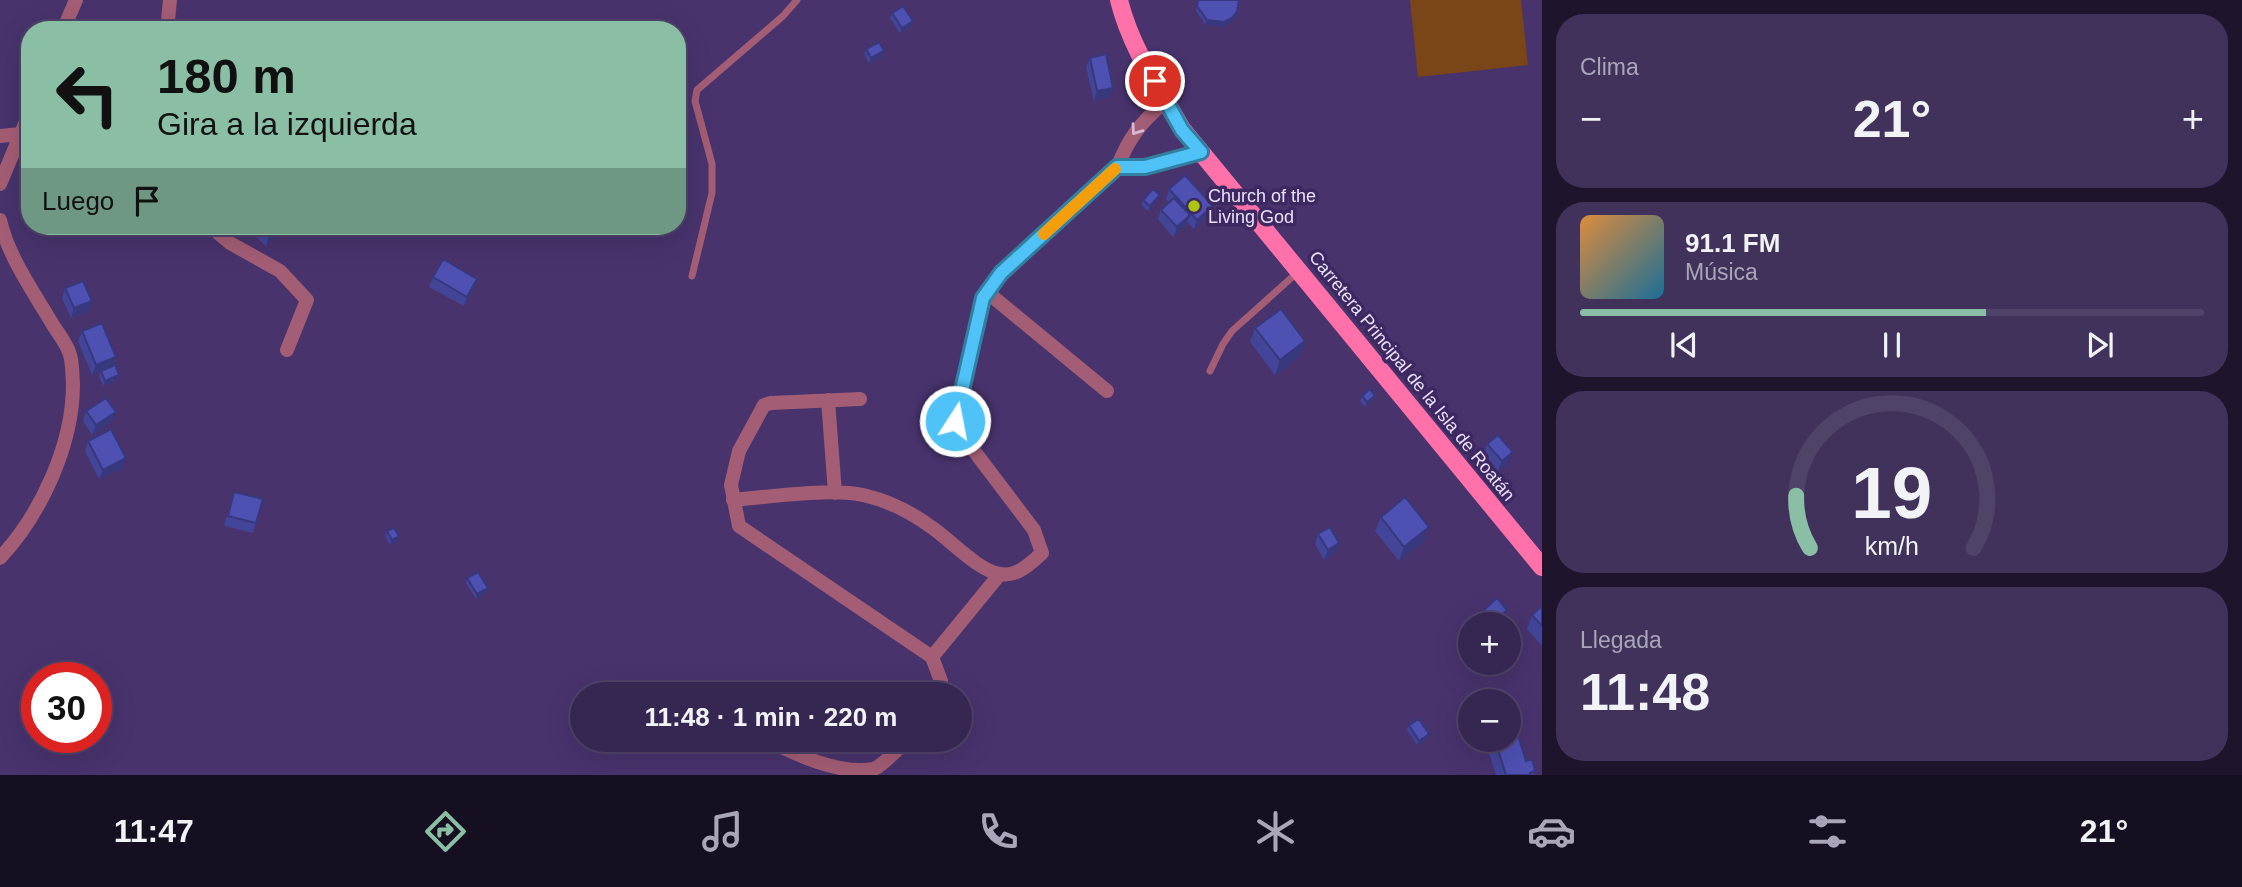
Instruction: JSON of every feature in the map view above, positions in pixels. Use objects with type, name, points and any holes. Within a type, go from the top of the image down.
[{"type":"main road","name":"Carretera Principal de la Isla de Roatán","points":[[1119,0],[1121,12],[1144,62],[1182,130],[1542,566]]},
{"type":"street","points":[[67,21],[76,0]]},
{"type":"street","points":[[168,21],[170,0]]},
{"type":"street","points":[[733,500],[835,493],[864,495],[911,513],[982,567],[1000,574],[1020,571],[1042,553],[1034,530],[962,435],[955,421],[983,298],[1001,273],[1117,167],[1125,146],[1143,120],[1166,101]]},
{"type":"street","points":[[0,136],[20,135],[0,184]]},
{"type":"street","points":[[1117,167],[1145,167],[1201,152]]},
{"type":"street","points":[[0,220],[5,239],[20,269],[70,353],[73,406],[64,447],[52,478],[15,542],[0,558]]},
{"type":"street","points":[[221,235],[280,271],[307,300],[287,350]]},
{"type":"street","points":[[987,292],[1107,391]]},
{"type":"street","points":[[860,399],[764,405],[739,451],[731,485],[739,526],[932,657],[941,682]]},
{"type":"street","points":[[828,400],[835,493]]},
{"type":"street","points":[[932,657],[1000,574]]},
{"type":"street","points":[[791,752],[823,768],[841,774],[856,774],[874,769],[893,752]]},
{"type":"lane","points":[[692,276],[712,193],[712,164],[695,101],[697,90],[783,16],[797,0]]},
{"type":"lane","points":[[1210,371],[1232,331],[1299,271]]},
{"type":"shaded area","points":[[1410,0],[1521,0],[1528,65],[1418,77]]},
{"type":"building","points":[[1198,0],[1239,0],[1237,12],[1224,22],[1207,20],[1197,6]]},
{"type":"building","points":[[903,6],[913,21],[902,28],[892,13]]},
{"type":"building","points":[[879,42],[884,51],[871,58],[866,49]]},
{"type":"building","points":[[1106,54],[1113,88],[1097,91],[1090,58]]},
{"type":"building","points":[[1185,175],[1213,206],[1197,220],[1169,189]]},
{"type":"building","points":[[1153,189],[1160,195],[1150,206],[1143,200]]},
{"type":"building","points":[[1174,198],[1190,215],[1177,227],[1161,210]]},
{"type":"building","points":[[443,259],[477,279],[467,297],[433,277]]},
{"type":"building","points":[[83,281],[92,301],[74,308],[65,288]]},
{"type":"building","points":[[1281,309],[1305,341],[1280,360],[1255,328]]},
{"type":"building","points":[[102,323],[116,357],[96,365],[82,331]]},
{"type":"building","points":[[115,365],[119,375],[105,381],[101,371]]},
{"type":"building","points":[[1370,389],[1375,396],[1367,402],[1362,396]]},
{"type":"building","points":[[106,398],[116,412],[96,425],[86,411]]},
{"type":"building","points":[[111,429],[126,458],[103,470],[88,441]]},
{"type":"building","points":[[1498,435],[1513,452],[1502,461],[1487,444]]},
{"type":"building","points":[[234,492],[263,499],[256,523],[228,516]]},
{"type":"building","points":[[1405,497],[1429,527],[1404,547],[1381,517]]},
{"type":"building","points":[[1330,527],[1339,543],[1328,550],[1318,534]]},
{"type":"building","points":[[394,528],[399,536],[392,540],[387,531]]},
{"type":"building","points":[[478,572],[488,588],[477,594],[467,578]]},
{"type":"building","points":[[1497,598],[1507,610],[1486,612],[1484,610]]},
{"type":"building","points":[[1542,606],[1542,626],[1532,615]]},
{"type":"building","points":[[1419,719],[1429,734],[1419,741],[1409,725]]},
{"type":"building","points":[[1521,745],[1526,761],[1532,759],[1535,771],[1530,775],[1506,775],[1499,752],[1521,752]]},
{"type":"slow traffic","points":[[1044,234],[1115,169]]},
{"type":"place","name":"Church of the Living God","points":[[1194,206]]},
{"type":"route","points":[[955,421],[983,298],[1001,273],[1117,167],[1145,167],[1201,152],[1182,130],[1155,81]]}]
